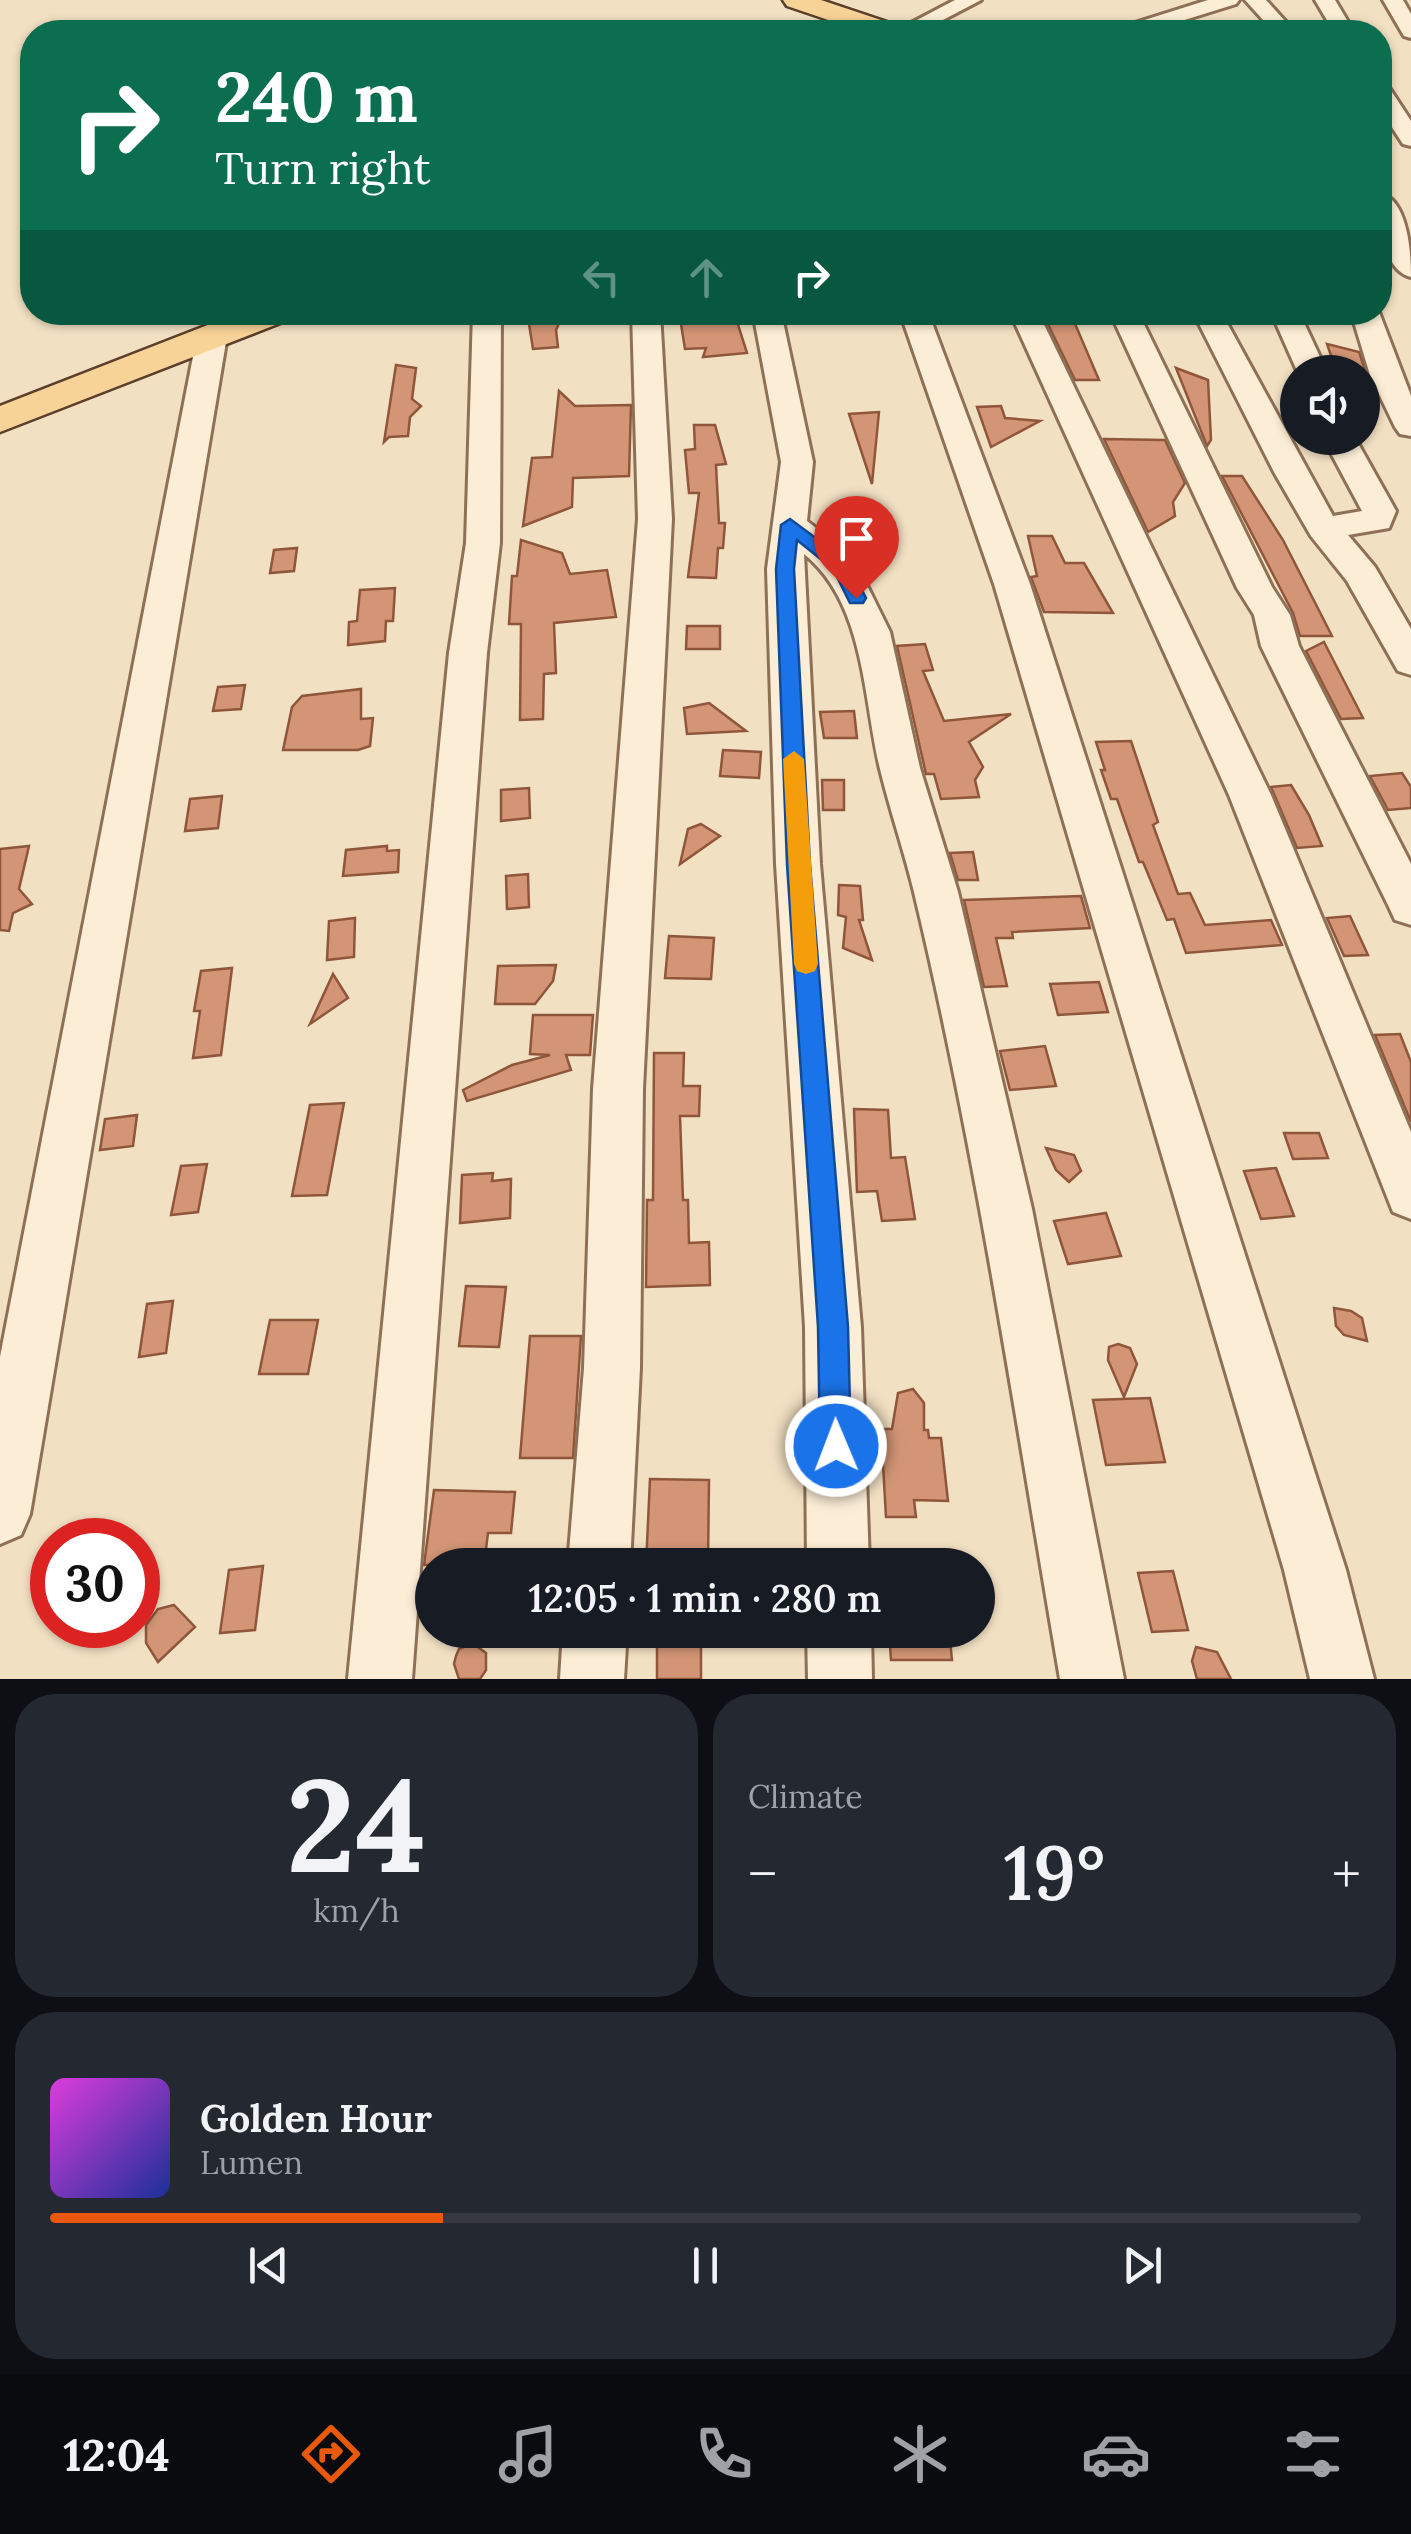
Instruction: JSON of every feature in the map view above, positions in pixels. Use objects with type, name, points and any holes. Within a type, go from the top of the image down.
[{"type":"main road","points":[[805,1],[856,20]]},
{"type":"main road","points":[[0,420],[241,325]]},
{"type":"street","points":[[929,20],[971,0]]},
{"type":"street","points":[[1166,20],[1229,0]]},
{"type":"street","points":[[1255,0],[1274,20]]},
{"type":"street","points":[[1392,0],[1411,32]]},
{"type":"street","points":[[1182,15],[1196,20]]},
{"type":"street","points":[[1392,109],[1411,139]]},
{"type":"street","points":[[1392,227],[1411,269]]},
{"type":"street","points":[[380,1679],[468,653],[483,543],[486,325]]},
{"type":"street","points":[[600,1548],[612,1368],[618,1088],[655,519],[647,325]]},
{"type":"street","points":[[770,325],[796,462],[785,569],[798,864],[833,1327],[838,1548]]},
{"type":"street","points":[[919,325],[1012,584],[1315,1570],[1342,1679]]},
{"type":"street","points":[[1030,325],[1250,794],[1411,1194]]},
{"type":"street","points":[[1130,325],[1255,588],[1272,616],[1280,646],[1411,907]]},
{"type":"street","points":[[1215,325],[1323,528],[1362,575],[1411,662]]},
{"type":"street","points":[[1291,325],[1304,355]]},
{"type":"street","points":[[1369,325],[1386,374],[1411,427]]},
{"type":"street","points":[[0,1514],[212,336]]},
{"type":"street","points":[[1323,528],[1377,520],[1380,511],[1349,455]]},
{"type":"street","points":[[790,525],[841,565],[872,632],[900,768],[936,892],[1006,1209],[1092,1679]]},
{"type":"street","points":[[592,1679],[594,1648]]},
{"type":"street","points":[[840,1648],[840,1679]]},
{"type":"building","points":[[529,325],[558,325],[558,347],[533,349]]},
{"type":"building","points":[[681,325],[738,325],[747,353],[703,357],[706,348],[685,349]]},
{"type":"building","points":[[1048,325],[1076,325],[1099,380],[1075,380]]},
{"type":"building","points":[[1327,344],[1360,355],[1331,355]]},
{"type":"building","points":[[396,365],[416,368],[412,399],[421,406],[410,417],[408,436],[389,437],[384,442]]},
{"type":"building","points":[[1176,368],[1208,380],[1211,440],[1207,446]]},
{"type":"building","points":[[559,391],[575,406],[631,405],[629,476],[573,478],[572,507],[523,526],[532,458],[552,457]]},
{"type":"building","points":[[1001,406],[1005,418],[1040,421],[991,447],[977,407]]},
{"type":"building","points":[[879,412],[872,484],[849,414]]},
{"type":"building","points":[[694,425],[715,425],[726,464],[716,465],[719,523],[725,523],[716,578],[688,577],[699,493],[689,493],[685,450],[695,449]]},
{"type":"building","points":[[1104,439],[1165,440],[1185,483],[1173,502],[1175,516],[1148,532]]},
{"type":"building","points":[[1222,476],[1242,476],[1283,540],[1332,636],[1300,636],[1293,613]]},
{"type":"building","points":[[875,515],[885,548],[861,549],[847,518]]},
{"type":"building","points":[[1028,536],[1052,536],[1065,563],[1084,563],[1113,613],[1044,612],[1031,577],[1037,576]]},
{"type":"building","points":[[521,540],[562,553],[570,574],[607,570],[616,617],[554,623],[556,673],[544,674],[543,719],[520,720],[521,624],[509,624],[512,576],[517,576]]},
{"type":"building","points":[[297,548],[294,571],[270,573],[274,550]]},
{"type":"building","points":[[395,588],[393,621],[386,621],[385,641],[348,645],[349,622],[357,621],[360,590]]},
{"type":"building","points":[[687,626],[720,626],[720,649],[686,649]]},
{"type":"building","points":[[1324,642],[1363,718],[1341,719],[1306,651]]},
{"type":"building","points":[[925,644],[933,670],[923,671],[944,721],[1011,714],[969,742],[983,767],[975,780],[979,797],[941,799],[934,774],[926,774],[897,646]]},
{"type":"building","points":[[245,685],[241,709],[213,711],[218,687]]},
{"type":"building","points":[[361,689],[361,719],[373,718],[370,746],[358,750],[283,750],[292,707],[302,696]]},
{"type":"building","points":[[709,703],[746,731],[687,734],[684,708]]},
{"type":"building","points":[[854,711],[857,738],[824,738],[820,712]]},
{"type":"building","points":[[1131,741],[1158,822],[1153,825],[1178,894],[1190,893],[1205,925],[1271,920],[1282,945],[1186,953],[1174,919],[1167,920],[1143,862],[1139,862],[1117,799],[1111,799],[1101,770],[1105,770],[1096,742]]},
{"type":"building","points":[[723,750],[761,752],[759,778],[720,776]]},
{"type":"building","points":[[1402,773],[1411,787],[1411,808],[1388,810],[1370,776]]},
{"type":"building","points":[[822,780],[844,780],[844,810],[823,810]]},
{"type":"building","points":[[1291,785],[1322,846],[1297,848],[1271,787]]},
{"type":"building","points":[[529,788],[530,818],[501,821],[501,790]]},
{"type":"building","points":[[222,796],[218,828],[185,831],[190,799]]},
{"type":"building","points":[[701,824],[720,836],[680,864],[688,829]]},
{"type":"building","points":[[29,846],[19,889],[32,904],[13,913],[9,931],[0,930],[0,849]]},
{"type":"building","points":[[387,846],[387,851],[399,850],[398,872],[343,876],[346,850]]},
{"type":"building","points":[[973,852],[978,880],[958,880],[950,853]]},
{"type":"building","points":[[528,874],[529,907],[507,909],[506,876]]},
{"type":"building","points":[[839,885],[860,886],[863,920],[859,920],[872,960],[843,948],[846,917],[838,915]]},
{"type":"building","points":[[1081,896],[1090,928],[1012,932],[1013,938],[996,938],[1007,986],[984,987],[964,900]]},
{"type":"building","points":[[1350,916],[1368,955],[1344,956],[1327,918]]},
{"type":"building","points":[[355,918],[354,957],[327,960],[329,921]]},
{"type":"building","points":[[669,936],[714,938],[711,979],[665,978]]},
{"type":"building","points":[[556,965],[553,981],[535,1004],[495,1004],[498,966]]},
{"type":"building","points":[[232,968],[221,1055],[193,1058],[200,1011],[194,1011],[201,971]]},
{"type":"building","points":[[333,974],[348,998],[310,1024]]},
{"type":"building","points":[[1099,982],[1108,1012],[1058,1015],[1050,984]]},
{"type":"building","points":[[533,1015],[593,1015],[590,1055],[566,1055],[571,1070],[467,1101],[463,1090],[512,1065],[550,1055],[530,1054]]},
{"type":"building","points":[[1400,1034],[1411,1062],[1411,1122],[1375,1035]]},
{"type":"building","points":[[1045,1046],[1056,1086],[1010,1090],[1000,1051]]},
{"type":"building","points":[[654,1053],[684,1053],[683,1086],[700,1086],[699,1116],[680,1116],[683,1200],[688,1200],[689,1243],[709,1242],[710,1285],[646,1287],[647,1200],[653,1200]]},
{"type":"building","points":[[344,1103],[327,1195],[292,1196],[310,1105]]},
{"type":"building","points":[[854,1109],[888,1110],[891,1158],[905,1157],[915,1219],[882,1221],[877,1191],[857,1192]]},
{"type":"building","points":[[137,1115],[133,1146],[100,1150],[105,1119]]},
{"type":"building","points":[[1284,1133],[1319,1133],[1328,1158],[1293,1159]]},
{"type":"building","points":[[1046,1148],[1074,1155],[1081,1171],[1069,1182],[1056,1170]]},
{"type":"building","points":[[207,1164],[198,1212],[171,1215],[181,1166]]},
{"type":"building","points":[[1276,1168],[1294,1216],[1261,1219],[1244,1171]]},
{"type":"building","points":[[493,1173],[492,1181],[511,1179],[510,1218],[460,1223],[462,1175]]},
{"type":"building","points":[[1106,1213],[1121,1256],[1068,1264],[1054,1221]]},
{"type":"building","points":[[466,1286],[506,1287],[499,1347],[459,1346]]},
{"type":"building","points":[[173,1301],[166,1353],[139,1357],[147,1304]]},
{"type":"building","points":[[1334,1308],[1362,1318],[1367,1341],[1344,1335],[1336,1326]]},
{"type":"building","points":[[270,1320],[318,1320],[308,1374],[259,1374]]},
{"type":"building","points":[[530,1336],[581,1336],[573,1458],[520,1458]]},
{"type":"building","points":[[1118,1344],[1130,1348],[1137,1364],[1124,1397],[1108,1360],[1109,1347]]},
{"type":"building","points":[[913,1389],[924,1403],[924,1430],[928,1430],[929,1438],[941,1438],[948,1501],[914,1500],[916,1517],[886,1517],[881,1429],[892,1429],[898,1393]]},
{"type":"building","points":[[1150,1398],[1165,1462],[1106,1465],[1093,1400]]},
{"type":"building","points":[[650,1479],[709,1480],[708,1548],[647,1548]]},
{"type":"building","points":[[434,1490],[515,1492],[511,1533],[488,1533],[486,1548],[426,1548]]},
{"type":"building","points":[[263,1566],[255,1630],[220,1633],[229,1570]]},
{"type":"building","points":[[1173,1571],[1188,1630],[1152,1632],[1138,1573]]},
{"type":"building","points":[[174,1605],[195,1627],[158,1662],[149,1648],[160,1648],[160,1608]]},
{"type":"building","points":[[1196,1647],[1217,1652],[1231,1679],[1197,1679],[1192,1661]]},
{"type":"building","points":[[479,1648],[486,1653],[486,1670],[480,1679],[459,1679],[454,1664],[459,1649]]},
{"type":"building","points":[[657,1648],[701,1648],[701,1679],[657,1679]]},
{"type":"building","points":[[890,1648],[951,1648],[952,1660],[891,1660]]},
{"type":"slow traffic","points":[[794,759],[806,964]]},
{"type":"route","points":[[836,1446],[833,1327],[798,864],[785,569],[790,525],[841,565],[856,598]]}]
